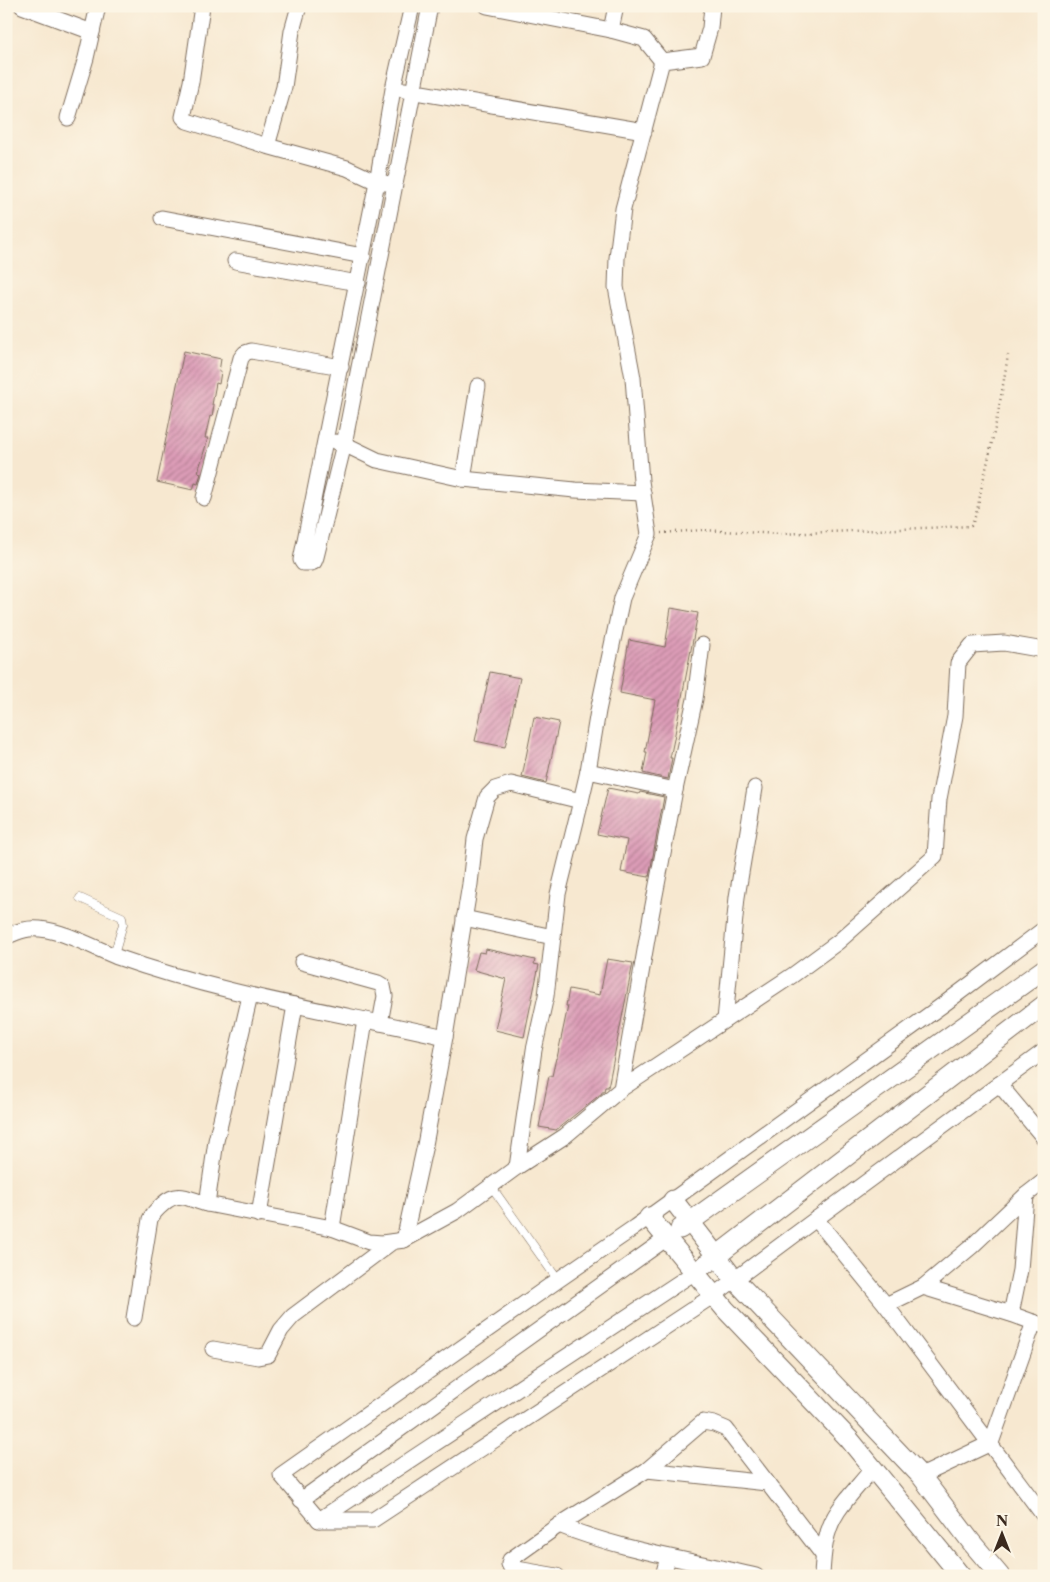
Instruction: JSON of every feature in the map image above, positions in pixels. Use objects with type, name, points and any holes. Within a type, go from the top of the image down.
[{"type":"street","points":[[22,6],[92,32]]},
{"type":"street","points":[[68,118],[98,6]]},
{"type":"street","points":[[202,6],[183,117],[187,121],[347,168],[377,182],[395,185]]},
{"type":"street","points":[[267,146],[284,87],[292,31],[299,6]]},
{"type":"street","points":[[412,6],[393,89],[358,283],[301,560],[306,564],[314,562],[316,558],[344,444],[430,6]]},
{"type":"street","points":[[487,6],[523,10],[644,39],[662,60]]},
{"type":"street","points":[[611,30],[616,6]]},
{"type":"street","points":[[662,60],[702,56],[710,28],[712,6]]},
{"type":"street","points":[[517,1167],[534,1050],[546,996],[558,894],[588,771],[598,711],[622,598],[649,534],[643,494],[633,378],[616,287],[617,258],[624,209],[662,60]]},
{"type":"street","points":[[393,89],[644,131]]},
{"type":"street","points":[[162,218],[363,256]]},
{"type":"street","points":[[235,261],[358,283]]},
{"type":"street","points":[[204,498],[241,358],[245,353],[251,351],[341,367]]},
{"type":"street","points":[[463,480],[478,386]]},
{"type":"street","points":[[327,440],[344,444],[377,460],[463,480],[643,494]]},
{"type":"street","points":[[213,1349],[258,1357],[268,1355],[281,1330],[293,1316],[398,1241],[457,1211],[517,1167],[565,1136],[621,1089],[793,975],[838,942],[935,856],[939,799],[955,716],[958,663],[972,645],[1004,643],[1044,650]]},
{"type":"street","points":[[621,1089],[650,916],[674,790],[695,699],[702,645]]},
{"type":"street","points":[[588,771],[674,790]]},
{"type":"street","points":[[398,1241],[425,1145],[470,884],[475,839],[487,797],[495,789],[511,784],[581,801]]},
{"type":"street","points":[[724,1020],[736,897],[755,788]]},
{"type":"street","points":[[464,918],[553,937]]},
{"type":"street","points":[[6,937],[25,929],[43,930],[60,934],[152,969],[250,996],[445,1037]]},
{"type":"street","points":[[1044,929],[944,1004],[673,1200],[281,1475],[319,1520],[373,1520],[714,1295],[1044,1051]]},
{"type":"street","points":[[302,962],[383,986],[385,993],[380,1023]]},
{"type":"street","points":[[301,1500],[1044,969]]},
{"type":"street","points":[[206,1204],[216,1140],[250,996]]},
{"type":"street","points":[[258,1215],[295,1005]]},
{"type":"street","points":[[319,1520],[695,1272],[1044,1005]]},
{"type":"street","points":[[332,1228],[365,1020]]},
{"type":"street","points":[[999,1084],[1044,1138]]},
{"type":"street","points":[[886,1305],[923,1287],[971,1247],[1026,1195],[1044,1182]]},
{"type":"street","points":[[1011,1314],[1020,1270],[1026,1195]]},
{"type":"street","points":[[134,1318],[150,1219],[154,1212],[172,1196],[258,1215],[332,1228],[369,1242],[398,1241]]},
{"type":"street","points":[[673,1200],[735,1280],[921,1476],[972,1543],[1000,1576]]},
{"type":"street","points":[[649,1217],[714,1295],[849,1438],[961,1576]]},
{"type":"street","points":[[816,1219],[886,1305],[1044,1516]]},
{"type":"street","points":[[921,1476],[991,1443],[1039,1324],[923,1287]]},
{"type":"street","points":[[556,1576],[511,1568],[510,1560],[559,1524],[647,1470],[702,1422],[714,1424],[726,1430],[823,1555]]},
{"type":"street","points":[[822,1576],[823,1555],[830,1526],[838,1512],[873,1468]]},
{"type":"street","points":[[647,1470],[767,1483]]},
{"type":"street","points":[[559,1524],[578,1532],[668,1557],[756,1576]]},
{"type":"street","points":[[663,1576],[668,1557]]},
{"type":"lane","points":[[80,898],[122,917],[123,924],[114,955]]},
{"type":"lane","points":[[491,1186],[558,1280]]},
{"type":"path","points":[[649,534],[702,530],[780,534],[971,526],[976,516],[993,445],[1008,355]]},
{"type":"building","points":[[184,351],[221,359],[219,384],[216,383],[212,417],[210,416],[205,438],[208,438],[198,472],[201,473],[198,484],[195,483],[193,490],[157,482]]},
{"type":"building","points":[[671,608],[698,613],[670,758],[672,758],[668,779],[643,773],[655,700],[620,693],[629,640],[665,647]]},
{"type":"building","points":[[490,672],[520,678],[505,747],[475,741]]},
{"type":"building","points":[[534,717],[559,722],[546,783],[522,777]]},
{"type":"building","points":[[608,788],[664,797],[649,877],[621,872],[627,840],[597,834]]},
{"type":"building","points":[[486,949],[535,960],[534,964],[539,965],[524,1037],[495,1030],[506,979],[474,970],[479,952],[485,953]]},
{"type":"building","points":[[607,959],[633,963],[608,1087],[605,1087],[602,1093],[556,1130],[539,1127],[549,1076],[552,1076],[557,1058],[568,1006],[566,1006],[569,989],[600,995]]}]
